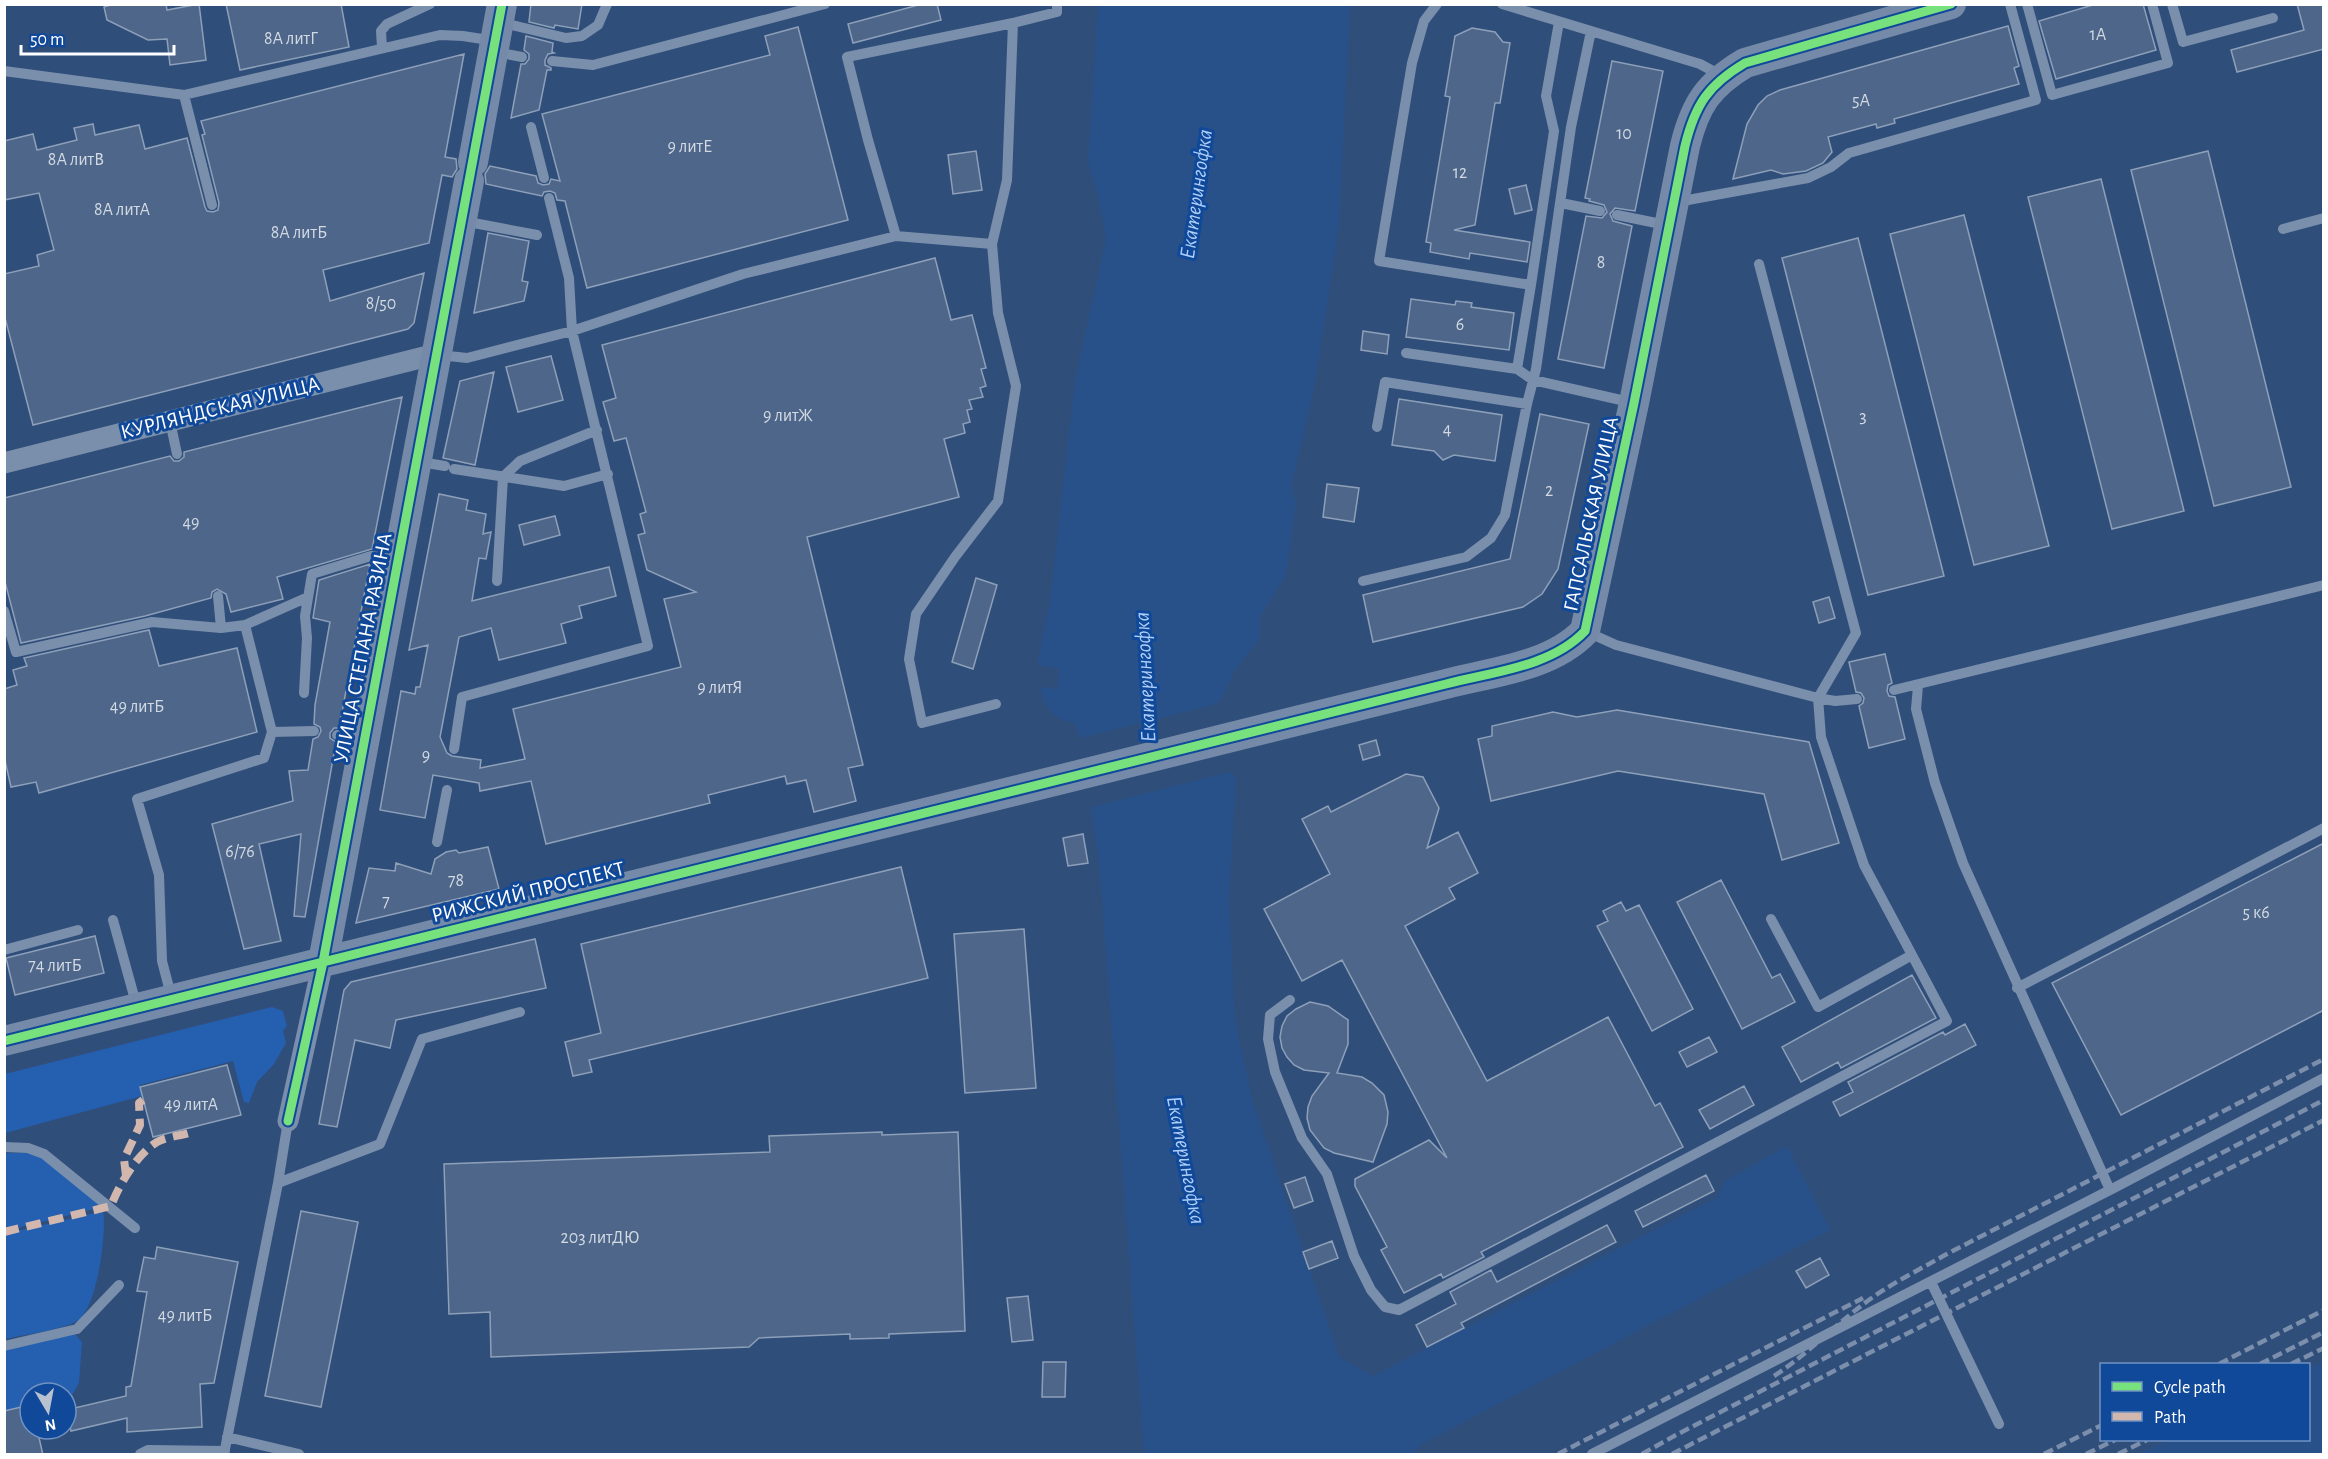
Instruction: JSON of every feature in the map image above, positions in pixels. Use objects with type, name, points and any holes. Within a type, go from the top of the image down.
[{"type":"street","points":[[1722,76],[1745,63],[1767,55],[1950,4]]},
{"type":"street","name":"УЛИЦА СТЕПАНА РАЗИНА","points":[[288,1121],[323,962],[351,737],[398,559],[439,465],[436,354],[497,30]]},
{"type":"street","name":"ГАПСАЛЬСКАЯ УЛИЦА","points":[[1061,780],[1540,660],[1573,644],[1585,631],[1691,121],[1700,103],[1722,76]]},
{"type":"street","name":"КУРЛЯНДСКАЯ УЛИЦА","points":[[4,463],[436,354]]},
{"type":"street","name":"РИЖСКИЙ ПРОСПЕКТ","points":[[4,1041],[1061,780]]},
{"type":"lane","points":[[382,48],[381,31],[387,24],[430,4]]},
{"type":"lane","points":[[4,71],[184,95],[440,35],[463,36],[497,30],[566,38],[582,36],[598,25],[607,4]]},
{"type":"lane","points":[[552,61],[592,65],[825,4]]},
{"type":"lane","points":[[896,236],[847,57],[1057,12],[1057,4]]},
{"type":"lane","points":[[1437,4],[1424,21],[1412,63],[1380,261],[1531,285]]},
{"type":"lane","points":[[1502,4],[1700,64],[1722,76]]},
{"type":"lane","points":[[1617,215],[1672,214],[1808,178],[1831,167],[1849,153],[2036,100],[2010,4]]},
{"type":"lane","points":[[2027,4],[2052,95],[2168,63],[2152,4]]},
{"type":"lane","points":[[2172,4],[2183,42],[2273,18]]},
{"type":"lane","points":[[1517,369],[1554,131],[1546,96],[1559,22]]},
{"type":"lane","points":[[996,704],[922,723],[909,659],[916,614],[955,557],[998,501],[1016,386],[998,313],[992,244],[1007,180],[1013,23]]},
{"type":"lane","points":[[497,30],[522,57]]},
{"type":"lane","points":[[1363,581],[1466,557],[1491,538],[1505,515],[1533,380],[1562,203],[1571,127],[1591,31]]},
{"type":"lane","points":[[184,95],[212,205]]},
{"type":"lane","points":[[531,126],[544,178]]},
{"type":"lane","points":[[454,749],[462,697],[648,646],[572,331],[570,278],[549,198]]},
{"type":"lane","points":[[1562,203],[1600,211]]},
{"type":"lane","points":[[2283,229],[2324,218]]},
{"type":"lane","points":[[461,221],[537,235]]},
{"type":"lane","points":[[436,354],[467,358],[572,331],[743,274],[896,236],[992,244]]},
{"type":"lane","points":[[1290,1000],[1270,1015],[1268,1039],[1275,1072],[1302,1138],[1327,1174],[1354,1256],[1367,1281],[1385,1306],[1399,1310],[1947,1021],[1864,865],[1821,737],[1818,698],[1856,633],[1759,264]]},
{"type":"lane","points":[[1406,353],[1517,369],[1533,380],[1634,403]]},
{"type":"lane","points":[[1377,428],[1385,382],[1527,404]]},
{"type":"lane","points":[[170,421],[177,454]]},
{"type":"lane","points":[[497,581],[503,477],[520,461],[597,430]]},
{"type":"lane","points":[[439,465],[564,486],[608,474]]},
{"type":"lane","points":[[304,693],[307,638],[305,616],[312,574],[371,556],[398,559]]},
{"type":"lane","points":[[1894,690],[1918,686],[2324,585]]},
{"type":"lane","points":[[218,596],[221,628]]},
{"type":"lane","points":[[4,611],[16,652],[152,622],[221,628],[245,625],[308,597]]},
{"type":"lane","points":[[172,999],[162,961],[159,875],[137,799],[264,758],[272,732],[245,625]]},
{"type":"lane","points":[[1585,631],[1616,645],[1818,698],[1835,701],[1857,699]]},
{"type":"lane","points":[[1918,686],[1916,709],[1935,783],[1963,863],[2017,988],[2110,1190]]},
{"type":"lane","points":[[272,732],[314,731]]},
{"type":"lane","points":[[437,842],[447,790]]},
{"type":"lane","points":[[2017,988],[2324,828]]},
{"type":"lane","points":[[1771,919],[1818,1007],[1912,955]]},
{"type":"lane","points":[[113,920],[138,1007]]},
{"type":"lane","points":[[4,950],[78,930]]},
{"type":"lane","points":[[278,1182],[380,1144],[422,1039],[520,1012]]},
{"type":"lane","points":[[1592,1455],[2324,1078]]},
{"type":"lane","points":[[140,1455],[148,1450],[224,1453],[288,1121]]},
{"type":"lane","points":[[4,1148],[28,1148],[44,1154],[135,1228]]},
{"type":"lane","points":[[1931,1282],[1999,1425]]},
{"type":"lane","points":[[4,1346],[78,1329],[119,1285]]},
{"type":"lane","points":[[227,1437],[299,1455]]},
{"type":"shaded area","points":[[272,1007],[283,1011],[287,1026],[283,1031],[286,1043],[274,1064],[257,1082],[249,1103],[244,1102],[233,1061],[140,1085],[142,1096],[5,1133],[5,1074]]},
{"type":"shaded area","points":[[29,1153],[42,1158],[102,1207],[5,1231],[4,1154]]},
{"type":"shaded area","points":[[103,1211],[102,1253],[99,1270],[90,1302],[84,1314],[77,1321],[62,1327],[5,1339],[4,1234]]},
{"type":"shaded area","points":[[75,1334],[82,1342],[79,1383],[78,1385],[78,1381],[18,1381],[18,1408],[5,1411],[4,1350]]},
{"type":"water","name":"Екатерингофка","points":[[1098,5],[1350,5],[1339,227],[1314,389],[1291,488],[1296,503],[1286,575],[1260,617],[1260,638],[1234,671],[1221,700],[1215,705],[1231,772],[1236,778],[1229,900],[1235,1020],[1252,1099],[1339,1357],[1373,1376],[1718,1197],[1725,1181],[1787,1146],[1830,1230],[1420,1445],[1413,1454],[1144,1454],[1099,861],[1080,738],[1075,724],[1055,715],[1047,707],[1040,687],[1057,689],[1060,669],[1037,665],[1050,601],[1075,381],[1106,239],[1099,201],[1088,162]]},
{"type":"water","points":[[2323,1361],[2323,1454],[2139,1454],[2167,1441],[2310,1441],[2310,1368]]},
{"type":"pier","points":[[1221,703],[1219,706],[1234,771],[1087,808],[1077,739]]},
{"type":"building","points":[[114,4],[166,4],[167,10],[199,4],[206,60],[170,65],[167,39],[148,40],[107,20],[104,7]]},
{"type":"building","points":[[226,4],[341,4],[349,47],[240,70]]},
{"type":"building","points":[[531,4],[582,4],[578,29],[555,25],[554,28],[529,22]]},
{"type":"building","points":[[922,4],[937,4],[941,20],[853,43],[848,24]]},
{"type":"building","points":[[2096,4],[2143,4],[2156,50],[2056,79],[2039,21]]},
{"type":"building","points":[[2297,4],[2324,4],[2324,49],[2237,72],[2231,50],[2304,30]]},
{"type":"building","points":[[2008,26],[2019,66],[2014,68],[2019,84],[1894,119],[1895,123],[1877,128],[1876,124],[1828,137],[1832,152],[1823,163],[1806,171],[1783,174],[1771,170],[1733,179],[1747,124],[1758,105],[1767,96],[1780,90]]},
{"type":"building","points":[[798,27],[848,220],[587,288],[565,201],[557,200],[555,193],[550,191],[544,192],[542,196],[486,184],[485,174],[490,166],[536,176],[538,183],[543,185],[549,184],[551,179],[560,181],[542,114],[770,55],[765,36]]},
{"type":"building","points":[[1472,28],[1495,32],[1503,42],[1510,43],[1500,103],[1495,103],[1475,225],[1454,230],[1530,242],[1527,262],[1470,253],[1469,259],[1430,252],[1431,243],[1426,242],[1450,97],[1445,96],[1455,36]]},
{"type":"building","points":[[526,36],[553,43],[552,52],[554,53],[548,54],[545,60],[545,65],[551,70],[547,70],[539,110],[511,118],[521,64],[525,64],[529,59],[529,54],[524,50]]},
{"type":"building","points":[[464,54],[445,157],[456,159],[457,169],[452,177],[442,175],[429,243],[323,270],[330,301],[424,273],[414,323],[408,329],[33,425],[4,314],[4,274],[39,266],[37,255],[54,250],[39,193],[4,200],[4,141],[33,134],[37,150],[77,140],[74,128],[93,124],[95,135],[139,125],[145,149],[187,138],[205,207],[207,211],[213,212],[218,210],[219,203],[202,135],[205,134],[201,121]]},
{"type":"building","points":[[1612,61],[1663,71],[1635,211],[1615,208],[1610,214],[1613,221],[1632,226],[1604,368],[1558,359],[1586,216],[1602,218],[1607,212],[1604,205],[1585,198]]},
{"type":"building","points":[[976,151],[982,190],[953,194],[948,155]]},
{"type":"building","points":[[2208,151],[2291,487],[2214,506],[2131,170]]},
{"type":"building","points":[[2101,179],[2184,511],[2112,529],[2028,197]]},
{"type":"building","points":[[1526,185],[1532,210],[1515,214],[1509,189]]},
{"type":"building","points":[[1964,215],[2049,546],[1974,565],[1890,234]]},
{"type":"building","points":[[488,233],[529,241],[522,281],[528,282],[524,301],[474,313]]},
{"type":"building","points":[[1858,238],[1944,576],[1868,595],[1782,258]]},
{"type":"building","points":[[935,258],[951,320],[972,315],[986,368],[981,369],[986,386],[980,388],[983,397],[969,400],[972,409],[967,410],[970,422],[963,424],[965,433],[944,439],[959,497],[807,537],[863,765],[848,768],[856,801],[814,812],[806,780],[787,784],[785,776],[708,795],[710,803],[546,844],[531,781],[480,791],[479,783],[433,775],[425,818],[380,810],[401,691],[415,694],[416,687],[420,687],[428,645],[409,650],[439,494],[468,500],[466,510],[486,514],[483,534],[491,532],[486,559],[479,558],[472,601],[609,567],[616,596],[579,606],[582,618],[561,624],[566,643],[499,660],[491,628],[459,637],[440,737],[447,753],[452,756],[481,760],[480,768],[525,759],[513,709],[681,667],[664,599],[696,592],[647,570],[638,535],[645,533],[640,514],[646,512],[626,438],[614,441],[603,402],[616,398],[602,345]]},
{"type":"building","points":[[1411,299],[1455,305],[1456,301],[1472,303],[1471,307],[1514,313],[1509,350],[1406,337]]},
{"type":"building","points":[[1363,331],[1389,335],[1387,354],[1361,350]]},
{"type":"building","points":[[551,356],[563,400],[518,412],[506,367]]},
{"type":"building","points":[[494,372],[475,465],[443,458],[460,381]]},
{"type":"building","points":[[402,397],[372,549],[277,577],[283,599],[231,612],[226,594],[217,589],[212,592],[211,598],[145,616],[21,643],[4,578],[4,498],[170,456],[174,461],[179,461],[184,457],[184,452]]},
{"type":"building","points":[[1399,399],[1502,415],[1495,461],[1454,455],[1443,460],[1434,451],[1392,445]]},
{"type":"building","points":[[1540,414],[1589,424],[1558,569],[1542,594],[1523,607],[1373,642],[1363,595],[1510,559]]},
{"type":"building","points":[[1327,484],[1359,488],[1354,522],[1323,517]]},
{"type":"building","points":[[555,516],[560,535],[524,545],[519,525]]},
{"type":"building","points":[[370,564],[339,728],[334,728],[330,733],[330,738],[336,742],[305,917],[294,916],[301,834],[259,844],[281,941],[244,949],[212,824],[293,801],[289,771],[308,770],[313,739],[318,737],[321,731],[320,727],[314,724],[315,705],[330,622],[313,618],[319,580]]},
{"type":"building","points":[[976,578],[997,585],[973,669],[952,662]]},
{"type":"building","points":[[1829,597],[1835,618],[1819,623],[1813,602]]},
{"type":"building","points":[[149,630],[159,666],[237,648],[257,732],[39,793],[36,782],[11,787],[4,756],[4,689],[17,685],[13,670],[27,666],[24,658]]},
{"type":"building","points":[[1885,654],[1892,683],[1888,685],[1887,691],[1889,696],[1895,697],[1905,739],[1869,748],[1859,706],[1863,703],[1864,698],[1861,693],[1856,692],[1849,662]]},
{"type":"building","points":[[1617,710],[1809,742],[1839,843],[1782,860],[1764,794],[1618,771],[1491,801],[1478,739],[1492,736],[1492,726],[1553,712],[1577,717]]},
{"type":"building","points":[[1376,740],[1380,755],[1363,760],[1359,745]]},
{"type":"building","points":[[1406,774],[1423,777],[1439,808],[1427,848],[1458,832],[1478,873],[1449,888],[1455,899],[1405,926],[1487,1081],[1608,1017],[1655,1106],[1660,1103],[1683,1147],[1481,1252],[1484,1257],[1443,1278],[1441,1274],[1404,1293],[1381,1250],[1387,1247],[1355,1186],[1355,1179],[1429,1140],[1447,1158],[1342,960],[1302,981],[1264,909],[1330,874],[1302,819],[1328,806],[1331,812]]},
{"type":"building","points":[[1083,834],[1088,863],[1068,866],[1063,838]]},
{"type":"building","points":[[2324,843],[2324,1010],[2121,1115],[2052,983]]},
{"type":"building","points":[[488,847],[499,889],[356,923],[369,868],[395,871],[396,863],[431,874],[435,859],[446,852],[456,850],[459,853]]},
{"type":"building","points":[[901,867],[928,978],[589,1060],[592,1072],[573,1076],[565,1042],[601,1033],[581,944]]},
{"type":"building","points":[[1721,880],[1772,978],[1780,974],[1795,1002],[1742,1029],[1677,902]]},
{"type":"building","points":[[1621,902],[1626,911],[1639,905],[1693,1009],[1652,1031],[1597,926],[1608,921],[1603,911]]},
{"type":"building","points":[[1024,929],[1036,1088],[965,1093],[954,934]]},
{"type":"building","points":[[95,936],[104,973],[15,995],[6,958]]},
{"type":"building","points":[[535,939],[546,988],[396,1020],[390,1048],[355,1040],[337,1127],[319,1124],[344,990],[351,982]]},
{"type":"building","points":[[1912,975],[1936,1018],[1841,1068],[1838,1062],[1801,1082],[1782,1047]]},
{"type":"building","points":[[1310,1002],[1328,1006],[1348,1020],[1348,1044],[1337,1073],[1362,1077],[1384,1095],[1388,1112],[1387,1124],[1373,1162],[1334,1153],[1324,1148],[1310,1130],[1307,1118],[1308,1107],[1312,1096],[1329,1073],[1304,1070],[1294,1065],[1282,1048],[1280,1037],[1287,1016]]},
{"type":"building","points":[[1965,1024],[1976,1045],[1840,1116],[1833,1102],[1853,1092],[1848,1082],[1943,1032],[1945,1035]]},
{"type":"building","points":[[1709,1037],[1717,1052],[1687,1067],[1679,1052]]},
{"type":"building","points":[[227,1065],[241,1115],[153,1137],[140,1087]]},
{"type":"building","points":[[1744,1086],[1754,1105],[1710,1129],[1699,1110]]},
{"type":"building","points":[[882,1132],[882,1135],[958,1132],[965,1331],[889,1334],[889,1338],[850,1339],[850,1334],[759,1338],[749,1347],[491,1357],[490,1312],[449,1314],[444,1164],[770,1152],[769,1136]]},
{"type":"building","points":[[1706,1175],[1714,1191],[1643,1227],[1635,1211]]},
{"type":"building","points":[[1305,1177],[1313,1201],[1294,1208],[1285,1184]]},
{"type":"building","points":[[301,1211],[358,1222],[321,1407],[265,1396]]},
{"type":"building","points":[[1607,1225],[1616,1242],[1461,1323],[1464,1328],[1427,1347],[1416,1325],[1456,1304],[1450,1292],[1491,1270],[1497,1282]]},
{"type":"building","points":[[1332,1241],[1338,1258],[1309,1269],[1303,1252]]},
{"type":"building","points":[[157,1247],[238,1262],[214,1383],[200,1384],[202,1427],[127,1432],[127,1418],[78,1429],[78,1407],[126,1396],[126,1387],[131,1386],[147,1292],[137,1291],[144,1257],[155,1259]]},
{"type":"building","points":[[1820,1258],[1829,1275],[1806,1288],[1796,1271]]},
{"type":"building","points":[[1028,1296],[1033,1340],[1012,1342],[1007,1298]]},
{"type":"building","points":[[1043,1362],[1066,1362],[1065,1397],[1042,1397]]},
{"type":"building","points":[[18,1408],[18,1441],[40,1441],[43,1455],[4,1455],[4,1411]]},
{"type":"railway","points":[[1774,1376],[1861,1306],[1902,1279],[2324,1059]]},
{"type":"railway","points":[[1642,1454],[2324,1100]]},
{"type":"railway","points":[[1672,1454],[2324,1120]]},
{"type":"railway","points":[[1558,1454],[1863,1298]]},
{"type":"railway","points":[[2221,1363],[2324,1310]]},
{"type":"railway","points":[[2262,1363],[2324,1332]]},
{"type":"railway","points":[[2293,1363],[2324,1348]]},
{"type":"railway","points":[[2044,1454],[2100,1426]]},
{"type":"railway","points":[[2086,1454],[2113,1441]]},
{"type":"railway","points":[[2118,1454],[2145,1441]]},
{"type":"marked path","points":[[126,1176],[124,1159],[140,1125],[139,1103],[143,1100]]},
{"type":"marked path","points":[[4,1232],[111,1206],[119,1189],[142,1154],[161,1140],[189,1133]]},
{"type":"cycle path","points":[[288,1121],[323,962],[502,4]]},
{"type":"cycle path","points":[[4,1041],[1501,671],[1555,653],[1585,631],[1634,403],[1685,146],[1693,119],[1705,97],[1721,79],[1745,63],[1951,4]]}]
